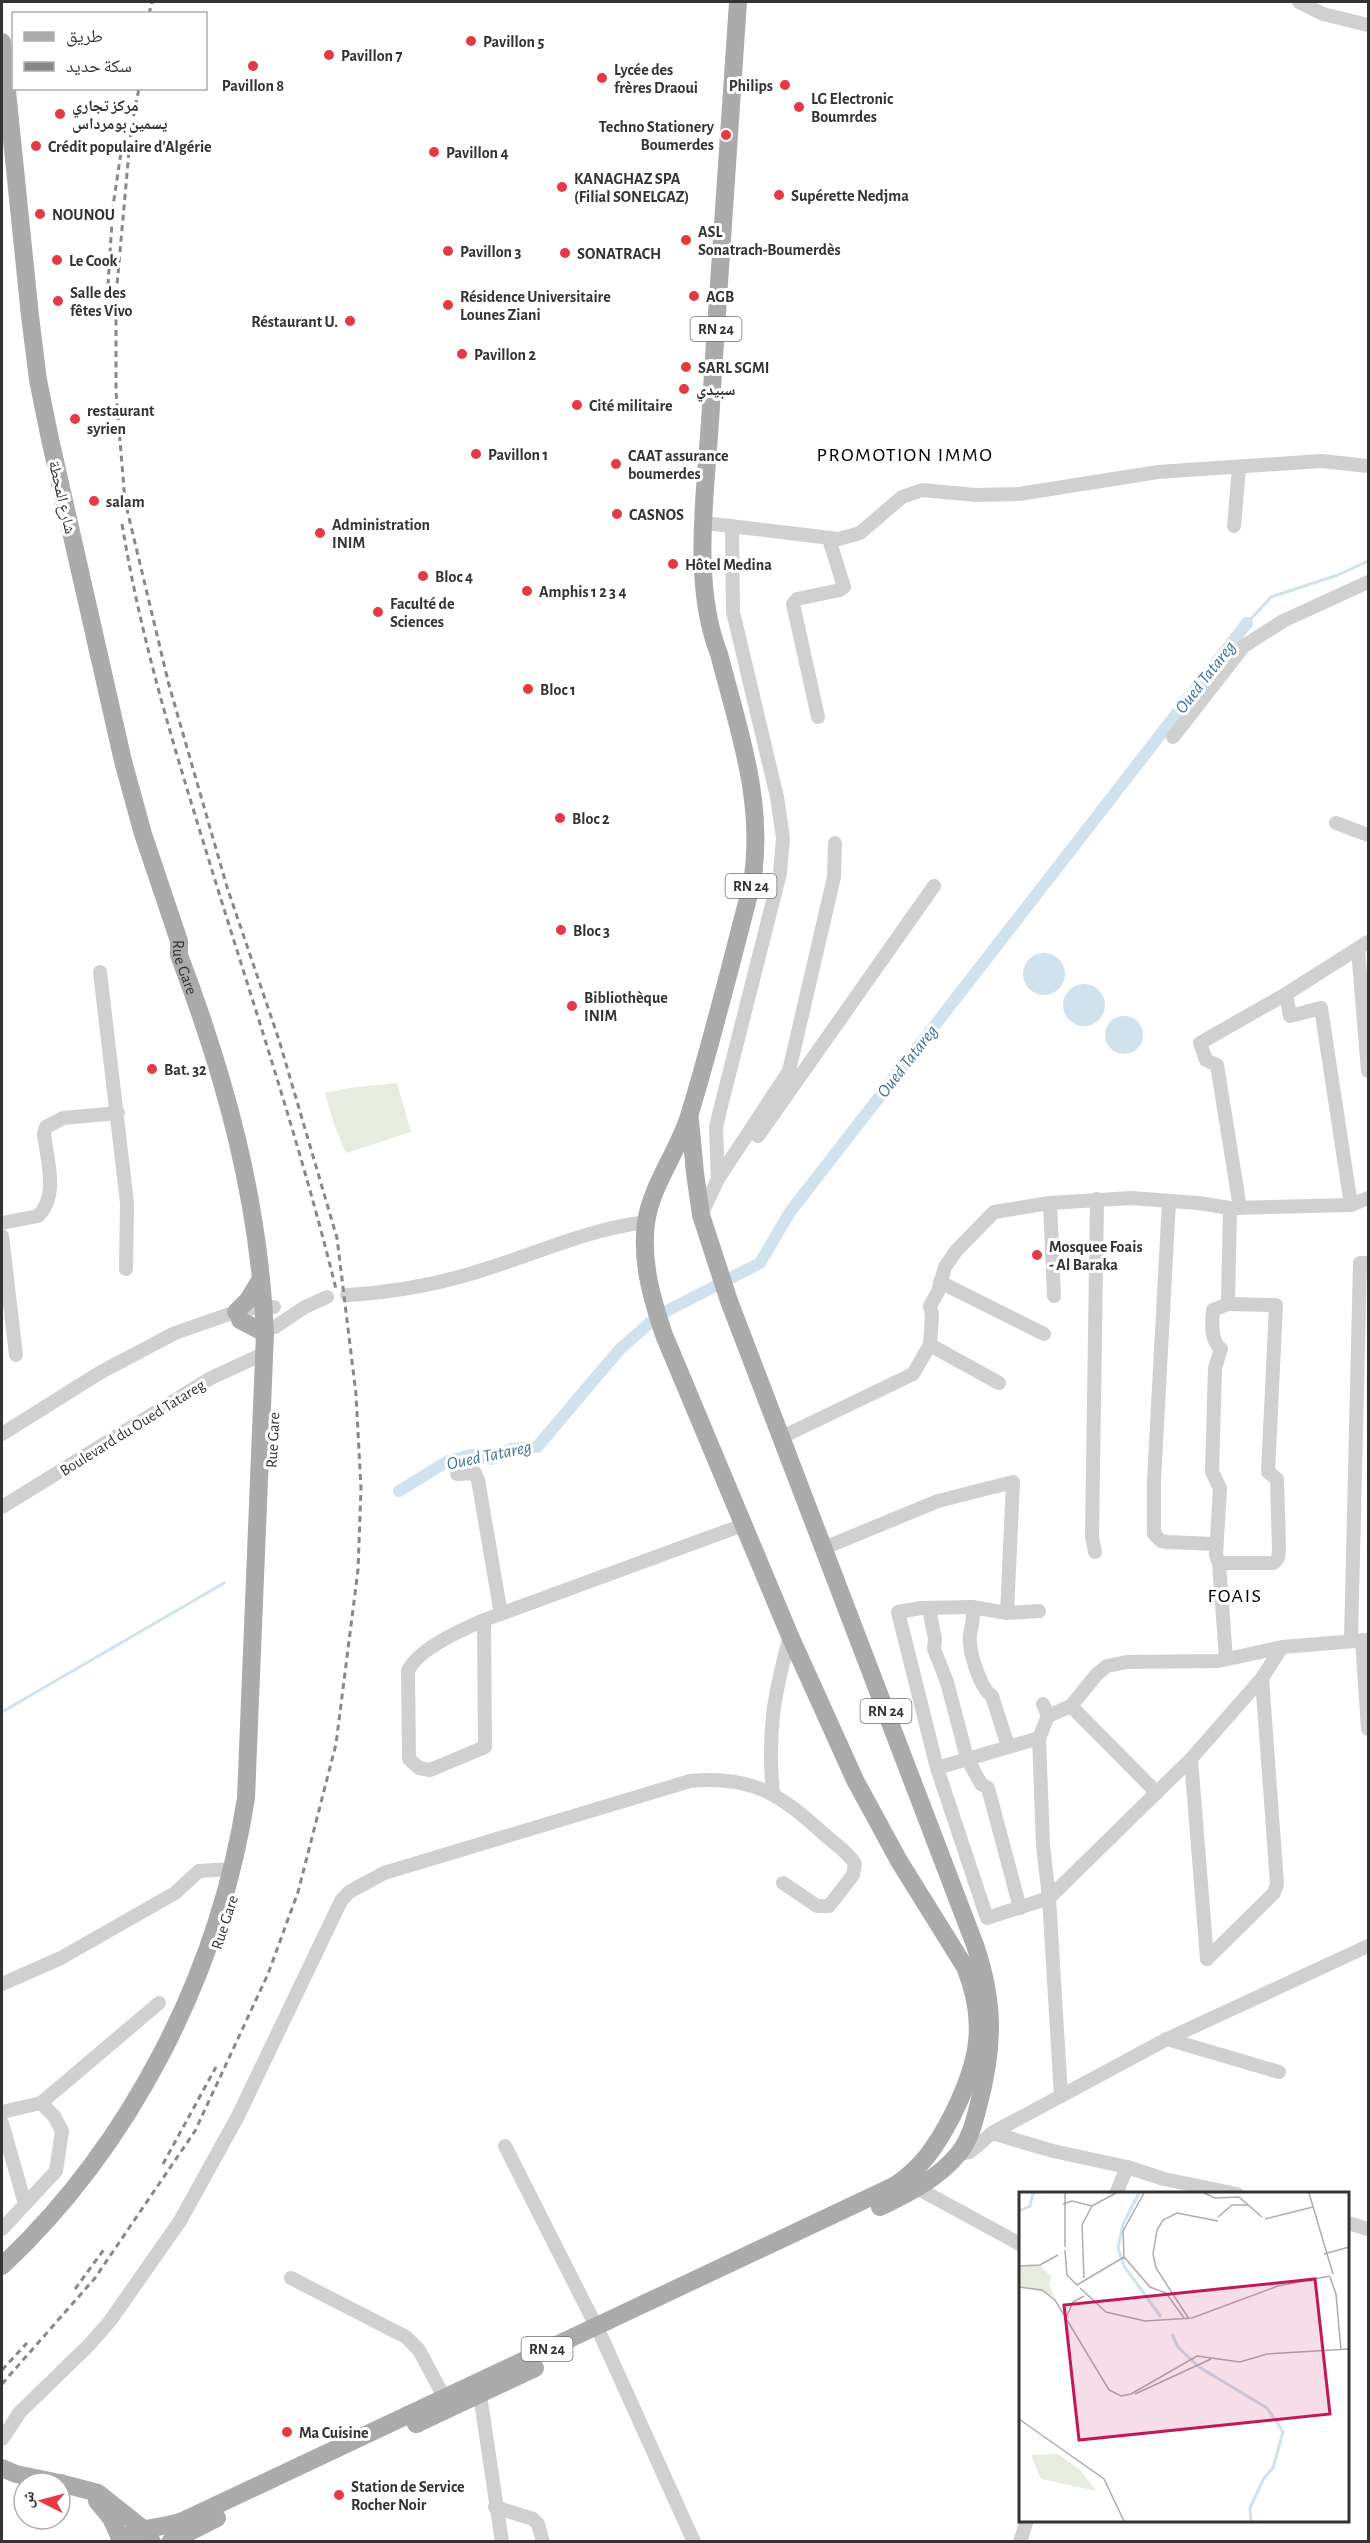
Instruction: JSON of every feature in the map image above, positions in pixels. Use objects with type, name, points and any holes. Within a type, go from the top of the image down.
[{"type":"main road","name":"RN 24","points":[[717,525],[738,2]]},
{"type":"main road","name":"RN 24","points":[[170,2541],[480,2395],[598,2331],[894,2186],[922,2164],[939,2139],[968,2082],[976,2058],[979,2022],[972,1984],[953,1947],[877,1823],[790,1636],[664,1335],[651,1296],[646,1257],[646,1222],[654,1195],[675,1155],[690,1115],[752,883],[757,844],[755,804],[750,779],[719,654],[721,634],[714,562],[747,2]]},
{"type":"main road","name":"شارع المحطة","points":[[2,42],[38,380],[123,761],[143,834],[179,941]]},
{"type":"main road","name":"Rue Gare","points":[[179,941],[179,955],[219,1066],[236,1128],[269,1317]]},
{"type":"main road","name":"Rue Gare","points":[[3,2265],[84,2188],[118,2142],[142,2103],[182,2029],[214,1953],[227,1915],[248,1836],[258,1756],[269,1317],[240,1114],[203,997],[187,952],[179,941]]},
{"type":"main road","name":"RN 24","points":[[120,2541],[130,2532],[147,2535],[185,2520],[444,2397],[598,2331],[917,2188],[959,2154],[972,2129],[990,2053],[991,2009],[983,1968],[729,1301],[707,1237],[695,1173],[690,1115]]},
{"type":"main road","points":[[238,1316],[261,1279]]},
{"type":"main road","points":[[238,1316],[269,1317]]},
{"type":"main road","name":"Rue Gare","points":[[3,2265],[47,2219],[78,2182],[136,2098],[175,2026],[207,1949],[232,1869],[246,1798],[268,1363]]},
{"type":"main road","points":[[950,2119],[962,2121],[972,2129]]},
{"type":"main road","points":[[939,2139],[949,2150],[959,2154]]},
{"type":"main road","points":[[72,2486],[101,2495],[147,2535]]},
{"type":"main road","points":[[85,2490],[111,2518],[120,2541]]},
{"type":"street","points":[[1299,2],[1323,14],[1368,26]]},
{"type":"street","points":[[718,1179],[716,1136],[719,1114],[780,873],[783,838],[777,797],[733,612],[717,525],[829,539],[850,537],[860,533],[902,497],[922,490],[976,495],[1019,494],[1158,472],[1320,461],[1368,466]]},
{"type":"street","points":[[1234,526],[1239,468]]},
{"type":"street","points":[[818,717],[793,604],[797,599],[840,590],[844,587],[829,539]]},
{"type":"street","points":[[1173,737],[1244,646],[1283,621],[1368,582]]},
{"type":"street","points":[[1336,823],[1368,835]]},
{"type":"street","points":[[702,1215],[718,1179],[789,1071],[834,877],[834,843]]},
{"type":"street","points":[[731,1159],[747,1148],[758,1136],[934,886]]},
{"type":"street","points":[[1228,1304],[1235,1208],[1217,1065],[1206,1060],[1200,1043],[1286,994],[1363,945]]},
{"type":"street","points":[[1363,945],[1368,1071]]},
{"type":"street","points":[[100,972],[127,1203],[126,1269]]},
{"type":"street","points":[[1286,994],[1290,1016],[1322,1008],[1351,1205]]},
{"type":"street","points":[[2,1223],[38,1216],[49,1201],[50,1190],[44,1134],[46,1127],[63,1118],[118,1113]]},
{"type":"street","points":[[782,1437],[913,1374],[930,1344],[932,1315],[930,1306],[945,1267],[956,1251],[994,1212],[1050,1203],[1097,1199],[1131,1198],[1235,1208],[1351,1205],[1368,1198]]},
{"type":"street","points":[[1095,1552],[1092,1537],[1097,1199]]},
{"type":"street","points":[[1169,1201],[1154,1481],[1154,1534],[1161,1541],[1167,1542],[1215,1544]]},
{"type":"street","points":[[1050,1203],[1054,1296]]},
{"type":"street","points":[[347,1295],[432,1284],[491,1267],[596,1230],[646,1222]]},
{"type":"street","points":[[2,1236],[16,1355]]},
{"type":"street","points":[[1368,1263],[1360,1263],[1362,1462],[1360,1640],[1368,1729]]},
{"type":"street","points":[[940,1282],[1044,1334]]},
{"type":"street","points":[[2,1434],[136,1353],[175,1333],[238,1316],[249,1307],[269,1317],[327,1298]]},
{"type":"street","points":[[1219,1563],[1274,1563],[1278,1558],[1277,1479],[1268,1472],[1276,1305],[1228,1304],[1213,1310],[1214,1341],[1221,1349],[1215,1368],[1212,1472],[1220,1488],[1215,1556],[1219,1563],[1227,1659]]},
{"type":"street","points":[[930,1344],[999,1383]]},
{"type":"street","name":"Boulevard du Oued Tatareg","points":[[2,1507],[211,1378],[268,1363]]},
{"type":"street","points":[[457,1474],[475,1473],[478,1480],[501,1614]]},
{"type":"street","points":[[824,1548],[938,1501],[1013,1482],[1007,1613]]},
{"type":"street","points":[[484,1620],[485,1747],[429,1770],[419,1768],[409,1759],[408,1671],[414,1659],[463,1629],[484,1620],[743,1525]]},
{"type":"street","points":[[1039,1611],[1007,1613],[972,1607],[921,1608],[898,1612],[937,1768],[987,1918],[1049,1899],[1191,1759],[1262,1678],[1282,1647]]},
{"type":"street","points":[[972,1607],[975,1623],[970,1636],[978,1672],[985,1691],[992,1696],[1008,1746]]},
{"type":"street","points":[[929,1609],[935,1639],[934,1649],[947,1682],[967,1758],[981,1784],[988,1788],[1020,1908]]},
{"type":"street","points":[[773,1793],[770,1758],[771,1720],[790,1636]]},
{"type":"street","points":[[1061,2096],[1049,1899],[1043,1845],[1039,1737],[1046,1710],[1071,1706],[1097,1674],[1107,1666],[1128,1662],[1227,1659],[1282,1647],[1360,1640]]},
{"type":"street","points":[[1191,1759],[1207,1959],[1274,1893],[1277,1884],[1262,1678]]},
{"type":"street","points":[[1071,1706],[1157,1793]]},
{"type":"street","points":[[937,1768],[1039,1737]]},
{"type":"street","points":[[2,2439],[20,2412],[89,2345],[110,2321],[180,2221],[238,2116],[340,1901],[349,1892],[384,1873],[690,1781],[715,1779],[736,1781],[773,1793],[794,1807],[853,1860],[856,1868],[832,1904],[825,1907],[817,1906],[783,1884]]},
{"type":"street","points":[[2,1984],[61,1958],[175,1893],[199,1871],[232,1869]]},
{"type":"street","points":[[959,2154],[970,2152],[992,2133],[1167,2039],[1368,1946]]},
{"type":"street","points":[[2,2112],[41,2103],[159,2003]]},
{"type":"street","points":[[1167,2039],[1280,2072]]},
{"type":"street","points":[[2,2229],[56,2171],[62,2132],[54,2116],[41,2103]]},
{"type":"street","points":[[2,2123],[25,2204]]},
{"type":"street","points":[[992,2133],[1053,2151],[1127,2167],[1164,2179],[1232,2192]]},
{"type":"street","points":[[505,2146],[598,2331],[694,2541]]},
{"type":"street","points":[[1116,2192],[1127,2167]]},
{"type":"street","points":[[917,2188],[1019,2243]]},
{"type":"street","points":[[1349,2224],[1368,2229]]},
{"type":"street","points":[[291,2278],[406,2337],[419,2350],[444,2397]]},
{"type":"street","points":[[480,2395],[495,2507],[502,2541]]},
{"type":"street","points":[[495,2507],[533,2519],[538,2524],[543,2541]]},
{"type":"street","points":[[1020,2541],[1026,2522]]},
{"type":"shaded area","points":[[397,1083],[411,1132],[346,1153],[325,1093]]},
{"type":"water","points":[[1044,953],[1059,959],[1065,974],[1059,989],[1044,995],[1029,989],[1023,974],[1029,959]]},
{"type":"water","points":[[1084,984],[1099,990],[1105,1005],[1099,1020],[1084,1026],[1069,1020],[1063,1005],[1069,990]]},
{"type":"water","points":[[1124,1016],[1137,1022],[1143,1035],[1137,1048],[1124,1054],[1111,1048],[1105,1035],[1111,1022]]},
{"type":"waterway","name":"Oued Tatareg","points":[[1247,623],[1271,597],[1338,575],[1368,561]]},
{"type":"waterway","name":"Oued Tatareg","points":[[399,1491],[448,1461],[471,1455],[491,1459],[511,1449],[537,1447],[620,1349],[659,1315],[760,1263],[790,1212],[1247,623]]},
{"type":"waterway","name":"Oued Tatareg","points":[[2,1712],[224,1583]]},
{"type":"railway","points":[[150,12],[152,2]]},
{"type":"railway","points":[[2,2384],[95,2278],[195,2131],[268,1974],[298,1892],[336,1744],[358,1570],[361,1489],[356,1394],[337,1238],[279,1040],[227,887],[169,685],[125,501],[116,392],[116,296],[131,129],[139,90]]},
{"type":"railway","points":[[108,285],[113,206],[123,139]]},
{"type":"railway","points":[[122,524],[147,644],[168,723],[290,1120],[336,1289]]},
{"type":"railway","points":[[163,2164],[216,2067]]},
{"type":"railway","points":[[75,2289],[105,2248]]},
{"type":"railway","points":[[2,2370],[27,2343]]},
{"type":"place","name":"Pavillon 5","points":[[471,41]]},
{"type":"place","name":"Pavillon 7","points":[[329,55]]},
{"type":"place","name":"Pavillon 8","points":[[253,66]]},
{"type":"place","name":"Lycée des frères Draoui","points":[[602,78]]},
{"type":"place","name":"Philips","points":[[785,85]]},
{"type":"place","name":"LG Electronic Boumrdes","points":[[799,107]]},
{"type":"place","name":"مركز تجاري يسمين بومرداس","points":[[60,114]]},
{"type":"place","name":"Techno Stationery Boumerdes","points":[[726,135]]},
{"type":"place","name":"Crédit populaire d'Algérie","points":[[36,146]]},
{"type":"place","name":"Pavillon 4","points":[[434,152]]},
{"type":"place","name":"KANAGHAZ SPA (Filial SONELGAZ)","points":[[562,187]]},
{"type":"place","name":"Supérette Nedjma","points":[[779,195]]},
{"type":"place","name":"NOUNOU","points":[[40,214]]},
{"type":"place","name":"ASL Sonatrach-Boumerdès","points":[[686,240]]},
{"type":"place","name":"Pavillon 3","points":[[448,251]]},
{"type":"place","name":"SONATRACH","points":[[565,253]]},
{"type":"place","name":"Le Cook","points":[[57,260]]},
{"type":"place","name":"AGB","points":[[694,296]]},
{"type":"place","name":"Salle des fêtes Vivo","points":[[58,301]]},
{"type":"place","name":"Résidence Universitaire Lounes Ziani","points":[[448,305]]},
{"type":"place","name":"Réstaurant U.","points":[[350,321]]},
{"type":"place","name":"Pavillon 2","points":[[462,354]]},
{"type":"place","name":"SARL SGMI","points":[[686,367]]},
{"type":"place","name":"سبيدي","points":[[684,389]]},
{"type":"place","name":"Cité militaire","points":[[577,405]]},
{"type":"place","name":"restaurant syrien","points":[[75,419]]},
{"type":"place","name":"Pavillon 1","points":[[476,454]]},
{"type":"place","name":"CAAT assurance boumerdes","points":[[616,464]]},
{"type":"place","name":"salam","points":[[94,501]]},
{"type":"place","name":"CASNOS","points":[[617,514]]},
{"type":"place","name":"Administration INIM","points":[[320,533]]},
{"type":"place","name":"Hôtel Medina","points":[[673,564]]},
{"type":"place","name":"Bloc 4","points":[[423,576]]},
{"type":"place","name":"Amphis 1 2 3 4","points":[[527,591]]},
{"type":"place","name":"Faculté de Sciences","points":[[378,612]]},
{"type":"place","name":"Bloc 1","points":[[528,689]]},
{"type":"place","name":"Bloc 2","points":[[560,818]]},
{"type":"place","name":"Bloc 3","points":[[561,930]]},
{"type":"place","name":"Bibliothèque INIM","points":[[572,1006]]},
{"type":"place","name":"Bat. 32","points":[[152,1069]]},
{"type":"place","name":"Mosquee Foais - Al Baraka","points":[[1037,1255]]},
{"type":"place","name":"Ma Cuisine","points":[[287,2432]]},
{"type":"place","name":"Station de Service Rocher Noir","points":[[339,2495]]},
{"type":"district","name":"PROMOTION IMMO","points":[[905,454]]},
{"type":"district","name":"FOAIS","points":[[1235,1595]]}]
